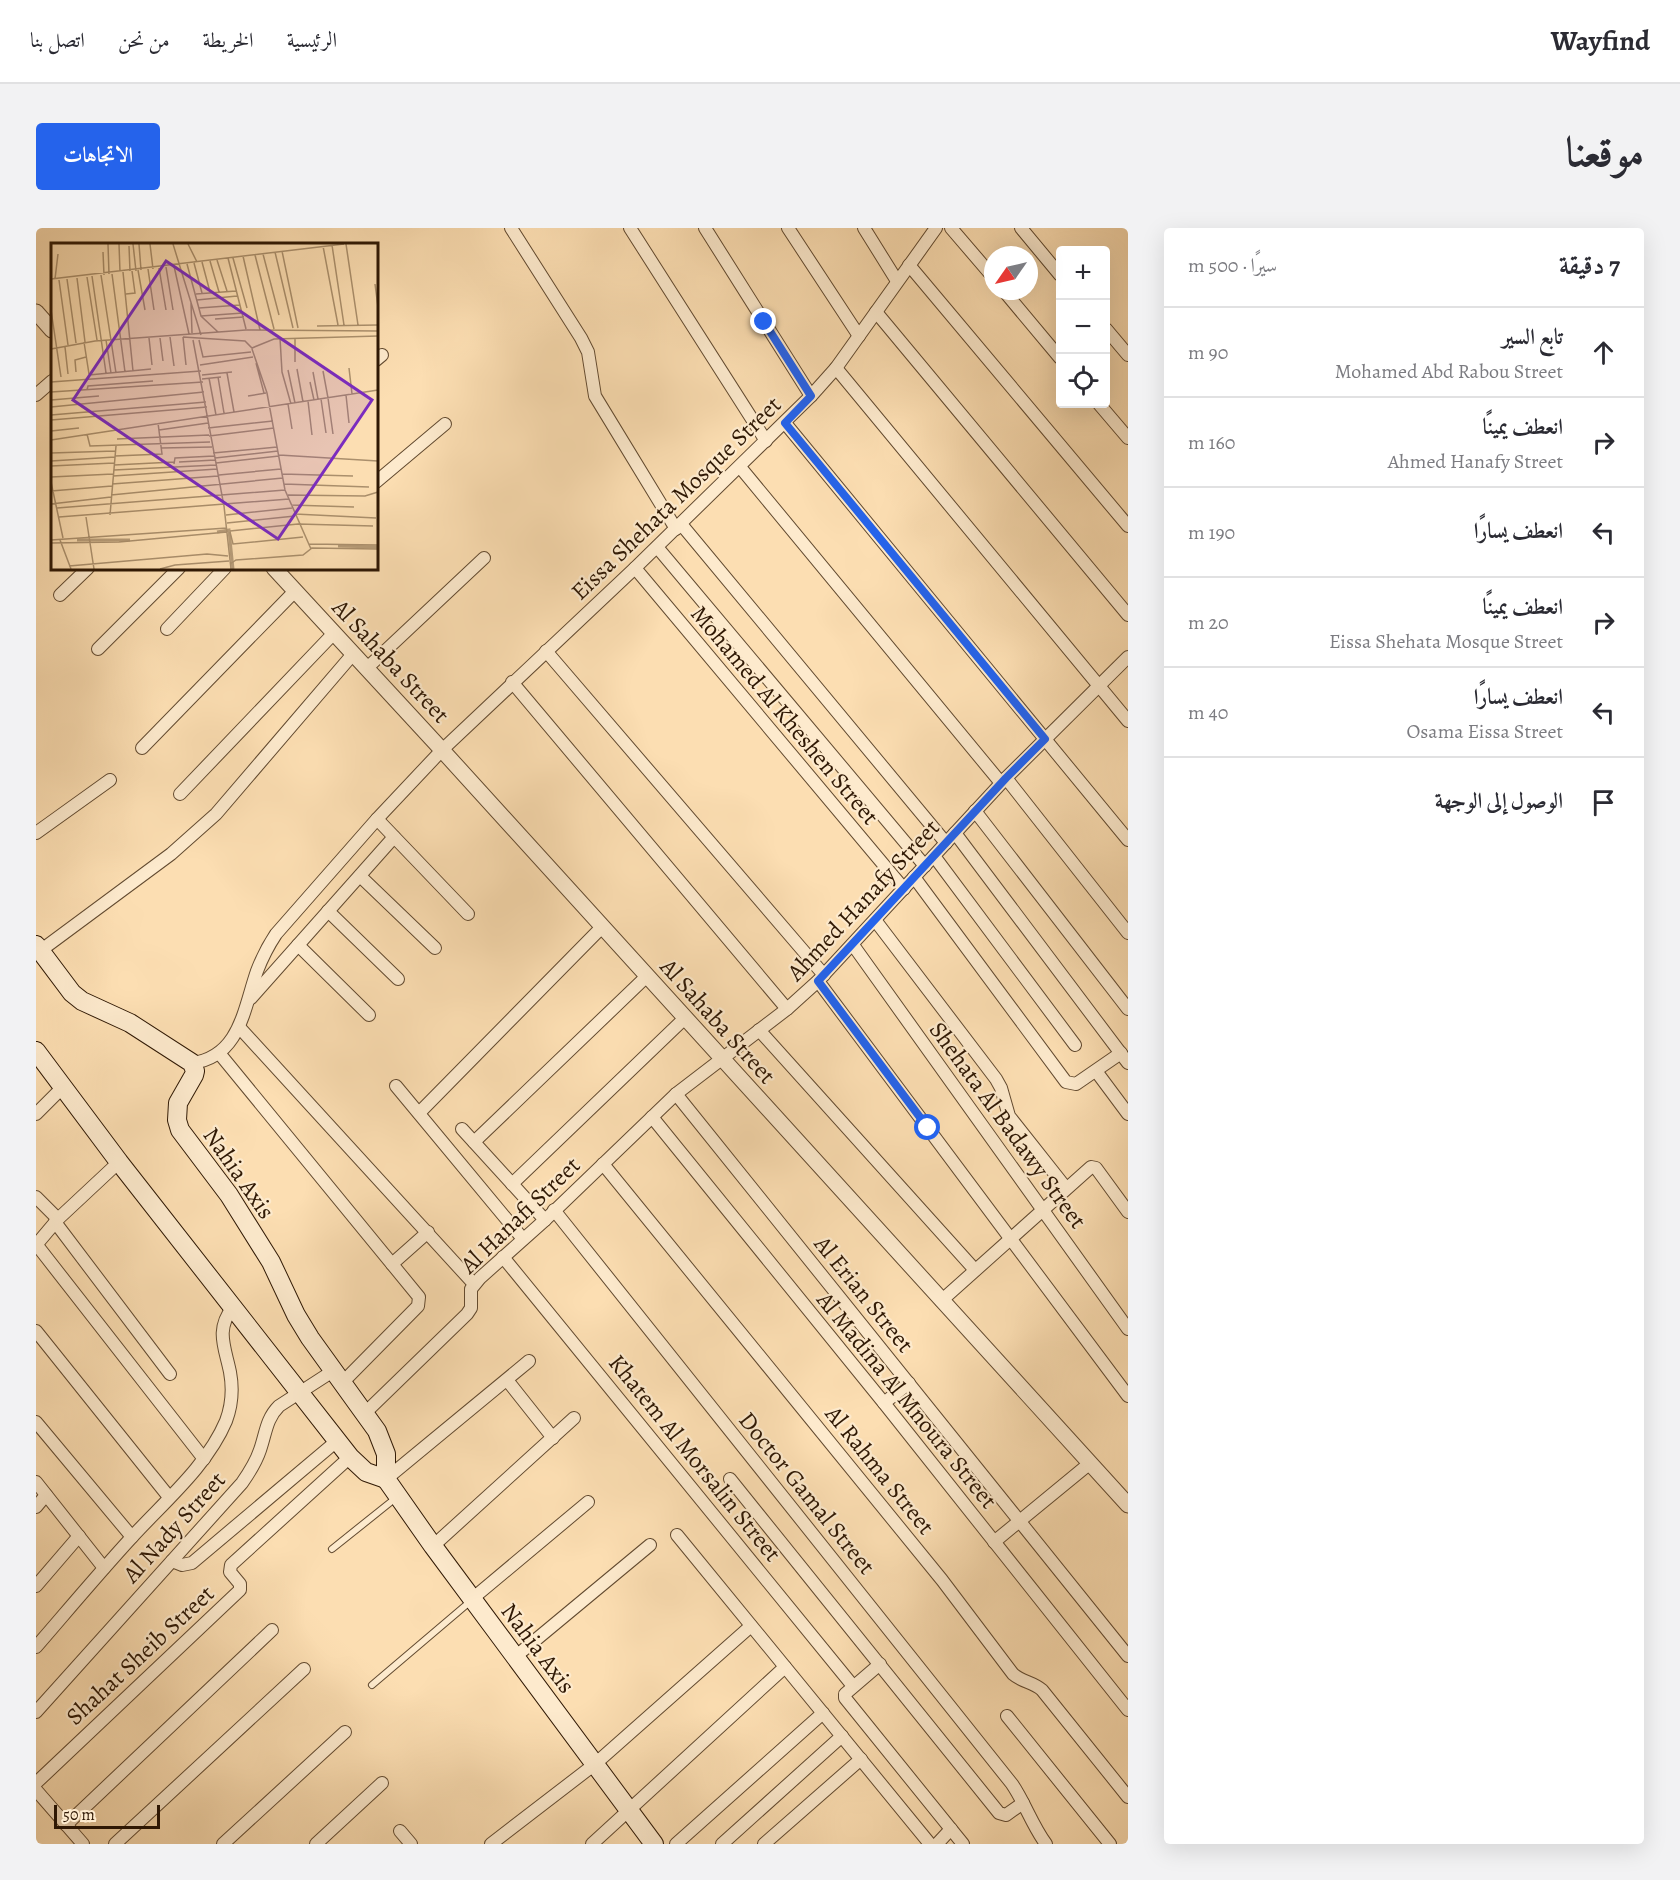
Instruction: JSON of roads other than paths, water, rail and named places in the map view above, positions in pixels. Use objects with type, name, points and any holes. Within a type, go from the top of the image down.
[{"type":"main road","points":[[38,948],[72,993],[130,1023],[192,1063]]},
{"type":"main road","name":"Nahia Axis","points":[[36,1051],[119,1162],[351,1457],[366,1472],[386,1479]]},
{"type":"main road","name":"Nahia Axis","points":[[192,1063],[194,1075],[176,1110],[180,1130],[229,1195],[271,1262],[302,1327],[383,1442],[386,1454],[386,1479],[654,1844]]},
{"type":"street","points":[[511,228],[581,338],[588,352],[595,396],[678,526],[951,838],[1125,1058],[1096,1071],[1076,1084],[1066,1082],[914,877]]},
{"type":"street","points":[[630,228],[766,441]]},
{"type":"street","points":[[705,228],[811,396]]},
{"type":"street","points":[[788,228],[859,336]]},
{"type":"street","points":[[864,228],[897,281]]},
{"type":"street","name":"Eissa Shehata Mosque Street","points":[[219,1053],[239,1027],[266,949],[276,934],[377,819],[442,750],[657,547],[811,396],[836,368],[935,228]]},
{"type":"street","points":[[951,228],[984,266]]},
{"type":"street","points":[[1021,228],[1056,270]]},
{"type":"street","points":[[909,265],[1128,526]]},
{"type":"street","points":[[1012,300],[1057,354]]},
{"type":"street","points":[[36,312],[51,329]]},
{"type":"street","points":[[876,312],[1128,615]]},
{"type":"street","points":[[1110,333],[1128,355]]},
{"type":"street","points":[[836,368],[1128,721]]},
{"type":"street","points":[[36,394],[51,382]]},
{"type":"street","points":[[1102,408],[1128,438]]},
{"type":"street","points":[[785,423],[1128,840]]},
{"type":"street","points":[[378,480],[445,424]]},
{"type":"street","points":[[740,467],[1004,780],[1128,933]]},
{"type":"street","points":[[657,547],[925,866]]},
{"type":"street","points":[[367,668],[484,558]]},
{"type":"street","name":"Mohamed Al Kheshen Street","points":[[635,568],[904,889]]},
{"type":"street","points":[[60,595],[86,570]]},
{"type":"street","points":[[98,649],[177,570]]},
{"type":"street","points":[[167,629],[223,570]]},
{"type":"street","name":"Al Sahaba Street","points":[[276,570],[603,926],[1089,1464],[1126,1498]]},
{"type":"street","points":[[142,748],[295,591]]},
{"type":"street","points":[[180,794],[334,633]]},
{"type":"street","points":[[546,651],[821,978],[1128,1396]]},
{"type":"street","points":[[38,948],[171,854],[216,814],[353,654]]},
{"type":"street","name":"Ahmed Hanafy Street","points":[[721,1058],[787,1009],[821,978],[854,945],[1004,780],[1128,657]]},
{"type":"street","points":[[512,682],[787,1009]]},
{"type":"street","points":[[36,833],[110,780]]},
{"type":"street","points":[[975,811],[1128,1009]]},
{"type":"street","points":[[377,819],[468,914]]},
{"type":"street","points":[[248,1002],[394,837]]},
{"type":"street","points":[[934,856],[1075,1045]]},
{"type":"street","points":[[360,876],[435,948]]},
{"type":"street","points":[[328,911],[398,979]]},
{"type":"street","points":[[876,920],[996,1079],[1009,1116],[1066,1188]]},
{"type":"street","points":[[419,1113],[603,926]]},
{"type":"street","points":[[298,945],[369,1015]]},
{"type":"street","name":"Shehata Al Badawy Street","points":[[854,945],[1128,1329]]},
{"type":"street","points":[[474,1142],[648,976]]},
{"type":"street","points":[[512,1184],[685,1018]]},
{"type":"street","points":[[239,1027],[474,1284]]},
{"type":"street","points":[[759,1030],[975,1270]]},
{"type":"street","points":[[192,1063],[208,1060],[219,1053],[392,1264],[428,1232]]},
{"type":"street","name":"Al Hanafi Street","points":[[364,1413],[468,1314],[471,1308],[471,1289],[474,1284],[676,1094],[721,1058]]},
{"type":"street","points":[[1096,1071],[1128,1114]]},
{"type":"street","points":[[396,1086],[523,1239]]},
{"type":"street","points":[[36,1114],[63,1087]]},
{"type":"street","name":"Al Erian Street","points":[[676,1094],[1128,1656]]},
{"type":"street","name":"Al Madina Al Mnoura Street","points":[[652,1117],[884,1403],[1128,1710]]},
{"type":"street","points":[[462,1129],[544,1220]]},
{"type":"street","points":[[119,1162],[57,1221],[36,1245],[204,1459]]},
{"type":"street","name":"Al Rahma Street","points":[[603,1164],[942,1580],[1013,1674],[1042,1690],[1128,1797]]},
{"type":"street","points":[[941,1301],[1066,1188],[1093,1167],[1128,1212]]},
{"type":"street","points":[[36,1197],[57,1221],[170,1374]]},
{"type":"street","name":"Doctor Gamal Street","points":[[554,1210],[1012,1784],[1033,1825],[1046,1844]]},
{"type":"street","name":"Khatem Al Morsalin Street","points":[[503,1257],[853,1686]]},
{"type":"street","name":"Al Nady Street","points":[[36,1712],[250,1473],[268,1421],[273,1413],[300,1392],[337,1377],[420,1302],[418,1296],[392,1264]]},
{"type":"street","points":[[36,1647],[104,1568],[204,1459],[226,1421],[229,1409],[232,1384],[222,1339],[225,1317],[233,1307]]},
{"type":"street","points":[[36,1331],[169,1497]]},
{"type":"street","points":[[386,1479],[529,1361]]},
{"type":"street","points":[[507,1380],[553,1438]]},
{"type":"street","points":[[884,1403],[909,1383]]},
{"type":"street","points":[[433,1546],[574,1418]]},
{"type":"street","points":[[36,1422],[132,1537]]},
{"type":"street","points":[[172,1561],[182,1565],[192,1563],[338,1440]]},
{"type":"street","name":"Shahat Sheib Street","points":[[36,1782],[240,1590],[241,1585],[230,1572],[231,1566],[351,1457]]},
{"type":"street","points":[[994,1542],[1089,1464]]},
{"type":"street","points":[[730,1479],[999,1813],[1006,1815],[1023,1803]]},
{"type":"street","points":[[36,1482],[104,1568]]},
{"type":"street","points":[[36,1507],[46,1495]]},
{"type":"street","points":[[472,1599],[588,1502]]},
{"type":"street","points":[[677,1535],[930,1844]]},
{"type":"street","points":[[36,1586],[79,1536]]},
{"type":"street","points":[[515,1657],[650,1545]]},
{"type":"street","points":[[491,1844],[595,1764],[751,1626]]},
{"type":"street","points":[[66,1825],[272,1630]]},
{"type":"street","points":[[880,1664],[845,1694],[845,1700],[963,1844]]},
{"type":"street","points":[[592,1844],[785,1667]]},
{"type":"street","points":[[115,1844],[304,1669]]},
{"type":"street","points":[[676,1844],[823,1713]]},
{"type":"street","points":[[1007,1716],[1110,1844]]},
{"type":"street","points":[[223,1844],[345,1732]]},
{"type":"street","points":[[722,1844],[842,1736]]},
{"type":"street","points":[[764,1844],[861,1759]]},
{"type":"street","points":[[316,1844],[382,1783]]},
{"type":"street","points":[[36,1790],[83,1844]]},
{"type":"street","points":[[937,1844],[951,1830]]},
{"type":"street","points":[[400,1831],[411,1844]]},
{"type":"lane","points":[[332,1549],[398,1496]]},
{"type":"lane","points":[[372,1685],[472,1599]]}]
